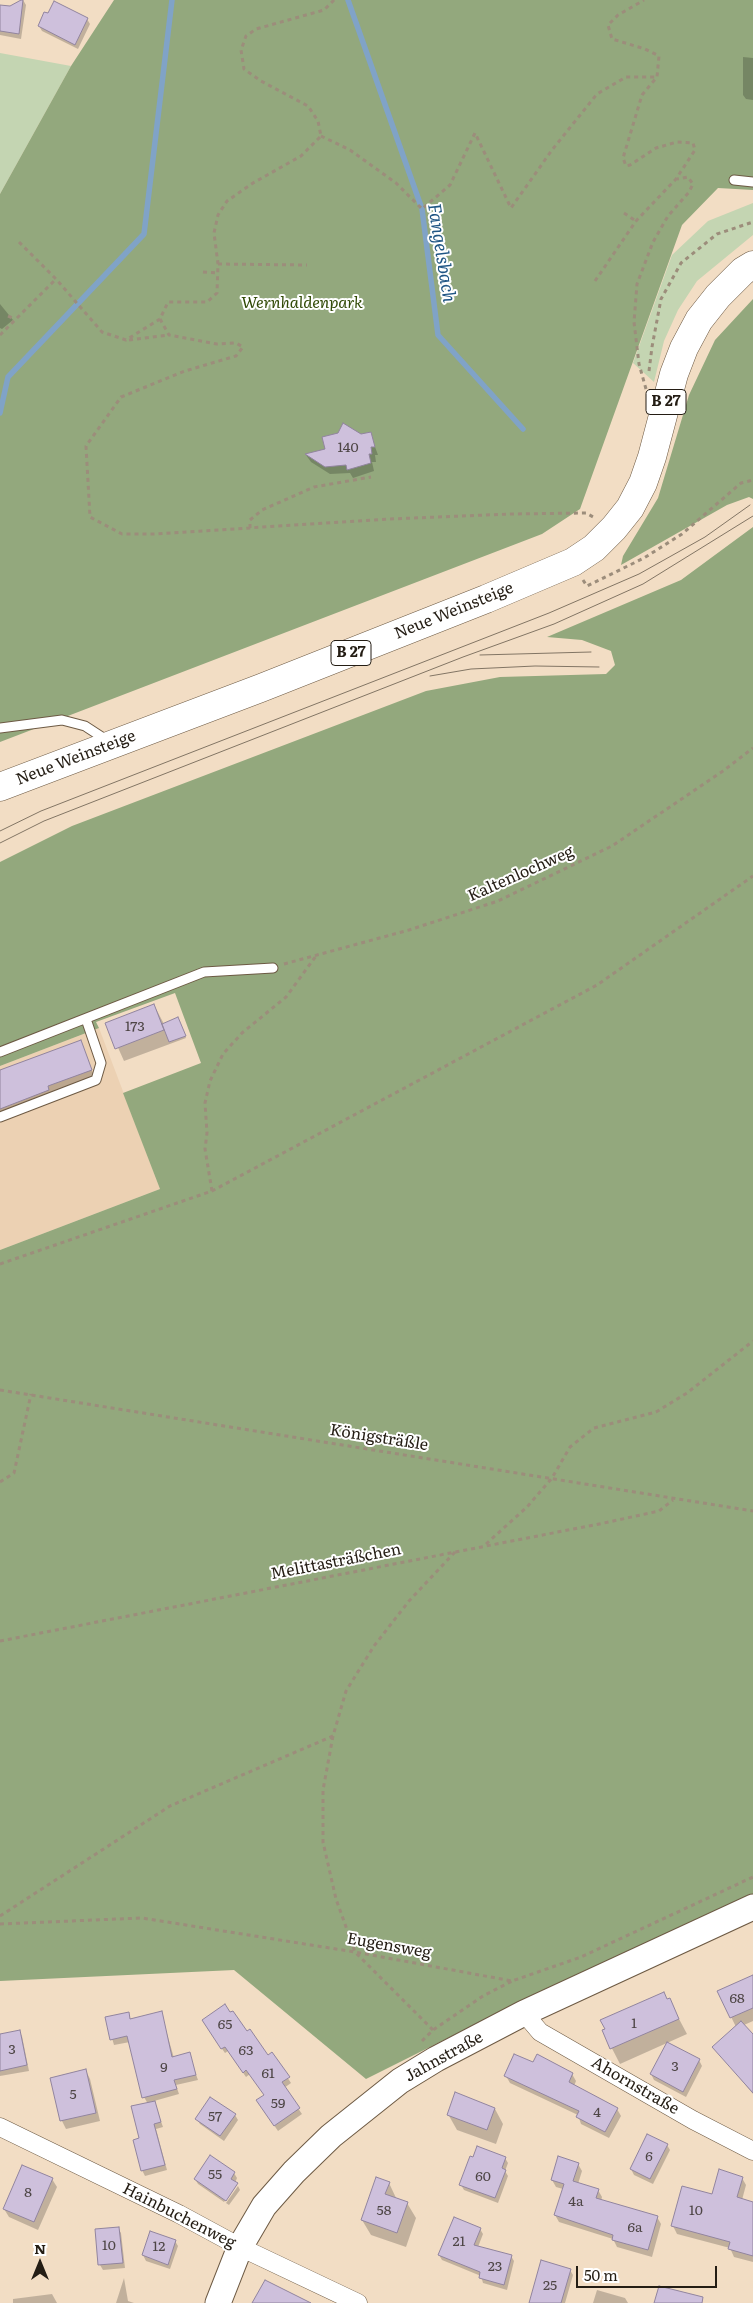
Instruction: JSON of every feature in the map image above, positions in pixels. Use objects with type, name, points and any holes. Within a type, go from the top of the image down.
[{"type":"main road","name":"Neue Weinsteige","points":[[0,787],[270,685],[486,599],[573,562],[594,548],[630,508],[643,482],[674,374],[699,320],[718,296],[753,265]]},
{"type":"main road","name":"Jahnstraße","points":[[218,2303],[240,2247],[264,2206],[294,2172],[367,2106],[400,2081],[436,2059],[524,2013],[753,1907]]},
{"type":"street","name":"Ahornstraße","points":[[524,2013],[540,2032],[693,2120],[753,2151]]},
{"type":"street","name":"Hainbuchenweg","points":[[0,2127],[179,2214],[240,2247],[358,2303]]},
{"type":"lane","points":[[734,180],[753,182]]},
{"type":"lane","points":[[0,728],[62,720],[85,726],[112,744]]},
{"type":"lane","points":[[0,1052],[204,972],[273,968]]},
{"type":"lane","points":[[0,1117],[96,1080],[101,1063],[86,1019]]},
{"type":"path","points":[[321,136],[318,120],[308,106],[261,81],[244,69],[241,50],[246,36],[256,30],[324,10],[334,0]]},
{"type":"path","points":[[595,281],[636,221],[676,179],[695,150],[693,143],[676,142],[656,148],[626,166],[623,158],[642,95],[657,77],[658,56],[645,48],[612,38],[608,25],[618,15],[644,0]]},
{"type":"path","points":[[321,136],[350,150],[396,183],[422,210],[450,185],[475,133],[511,208],[552,150],[597,94],[626,77],[657,77]]},
{"type":"path","points":[[126,340],[160,319],[168,302],[207,302],[217,293],[218,264],[214,233],[218,215],[228,201],[253,182],[301,156],[321,136]]},
{"type":"path","points":[[648,382],[647,391],[639,364],[634,322],[637,284],[653,242],[668,216],[689,192],[693,184],[688,177],[676,179]]},
{"type":"path","points":[[624,213],[636,221]]},
{"type":"path","points":[[649,374],[652,347],[662,299],[681,263],[717,234],[753,222]]},
{"type":"path","points":[[19,242],[56,279],[102,332],[126,340],[169,335],[217,344],[236,343],[243,347],[236,356],[186,371],[122,397],[86,446],[90,517],[122,534],[250,528],[390,518],[586,513],[614,528]]},
{"type":"path","points":[[218,264],[307,265]]},
{"type":"path","points":[[204,272],[218,273]]},
{"type":"path","points":[[0,335],[56,279]]},
{"type":"path","points":[[8,316],[15,319]]},
{"type":"path","points":[[160,319],[169,335]]},
{"type":"path","points":[[250,528],[250,520],[262,510],[314,487],[371,477]]},
{"type":"path","points":[[573,562],[587,586],[644,558],[682,534],[741,482],[753,480]]},
{"type":"path","name":"Kaltenlochweg","points":[[273,968],[409,930],[498,901],[612,846],[723,771],[753,748]]},
{"type":"path","points":[[0,1264],[212,1190],[598,985],[753,876]]},
{"type":"path","points":[[212,1190],[204,1149],[207,1133],[204,1103],[210,1081],[223,1054],[242,1033],[286,997],[316,955]]},
{"type":"path","points":[[485,1545],[527,1507],[552,1478],[570,1447],[594,1428],[656,1412],[687,1393],[753,1341]]},
{"type":"path","name":"Königsträßle","points":[[0,1390],[552,1478],[673,1500],[753,1511]]},
{"type":"path","points":[[0,1482],[14,1473],[31,1394]]},
{"type":"path","name":"Melittasträßchen","points":[[0,1641],[455,1552],[658,1510],[673,1500]]},
{"type":"path","points":[[748,1510],[753,1506]]},
{"type":"path","points":[[433,2030],[355,1952],[336,1900],[323,1842],[323,1790],[333,1736],[346,1691],[374,1646],[409,1601],[455,1552]]},
{"type":"path","points":[[0,1916],[170,1806],[333,1736]]},
{"type":"path","name":"Eugensweg","points":[[0,1924],[142,1918],[355,1952],[512,1980],[581,1957],[753,1877]]},
{"type":"shaded area","points":[[99,1028],[160,1189],[0,1250],[0,1066]]},
{"type":"green space","name":"Wernhaldenpark","points":[[114,0],[753,0],[753,190],[718,188],[682,225],[580,509],[542,534],[0,742],[0,194],[71,66]]},
{"type":"green space","points":[[0,53],[71,66],[0,194]]},
{"type":"green space","points":[[753,203],[753,235],[697,281],[678,310],[664,341],[654,382],[633,363],[672,255],[708,221]]},
{"type":"green space","points":[[753,299],[753,499],[749,497],[727,505],[621,565],[623,556],[658,498],[689,395],[715,340]]},
{"type":"green space","points":[[753,527],[753,1897],[540,1992],[366,2079],[234,1970],[0,1981],[0,1250],[160,1189],[123,1093],[201,1063],[175,993],[96,1022],[99,1028],[0,1066],[0,862],[72,826],[426,691],[500,677],[606,674],[615,665],[611,651],[582,640],[547,637],[681,580]]},
{"type":"building","points":[[23,0],[19,34],[0,31],[0,5],[10,6]]},
{"type":"building","points":[[54,1],[88,18],[75,45],[38,26],[44,12],[48,13]]},
{"type":"building","points":[[343,423],[361,434],[371,432],[375,447],[371,447],[372,454],[369,454],[371,463],[347,470],[346,465],[325,467],[305,454],[325,449],[322,437],[338,433]]},
{"type":"building","points":[[154,1004],[164,1030],[115,1049],[105,1023]]},
{"type":"building","points":[[178,1017],[186,1036],[169,1042],[162,1024]]},
{"type":"building","points":[[81,1040],[92,1070],[48,1086],[49,1090],[0,1109],[0,1070]]},
{"type":"building","points":[[753,1975],[753,2008],[730,2018],[717,1991]]},
{"type":"building","points":[[664,1992],[667,1999],[670,1998],[679,2019],[610,2049],[602,2030],[605,2029],[600,2020]]},
{"type":"building","points":[[225,2004],[230,2012],[233,2011],[247,2031],[250,2029],[268,2055],[272,2052],[290,2077],[282,2082],[300,2108],[274,2126],[256,2100],[264,2095],[246,2070],[243,2073],[225,2047],[221,2049],[202,2020]]},
{"type":"building","points":[[162,2011],[172,2057],[190,2052],[196,2075],[174,2080],[177,2089],[142,2098],[127,2036],[110,2040],[105,2017],[129,2012],[130,2019]]},
{"type":"building","points":[[741,2021],[753,2034],[753,2093],[712,2047]]},
{"type":"building","points":[[20,2030],[27,2065],[0,2071],[0,2034]]},
{"type":"building","points":[[667,2042],[700,2059],[683,2092],[650,2074]]},
{"type":"building","points":[[514,2054],[533,2062],[537,2054],[573,2073],[569,2082],[618,2108],[605,2132],[576,2117],[579,2111],[504,2076]]},
{"type":"building","points":[[86,2069],[96,2113],[60,2121],[50,2078]]},
{"type":"building","points":[[455,2092],[495,2108],[487,2130],[447,2115]]},
{"type":"building","points":[[210,2097],[236,2114],[220,2136],[195,2119]]},
{"type":"building","points":[[155,2101],[161,2122],[154,2124],[165,2165],[141,2171],[133,2140],[139,2138],[131,2106]]},
{"type":"building","points":[[647,2134],[668,2144],[650,2179],[630,2169]]},
{"type":"building","points":[[477,2146],[506,2157],[502,2168],[506,2170],[495,2198],[459,2185],[470,2156],[473,2157]]},
{"type":"building","points":[[210,2155],[235,2172],[231,2179],[238,2183],[226,2201],[194,2179]]},
{"type":"building","points":[[558,2156],[579,2163],[573,2181],[599,2189],[596,2198],[658,2216],[648,2250],[612,2240],[613,2235],[554,2215],[564,2184],[551,2180]]},
{"type":"building","points":[[22,2165],[53,2178],[34,2222],[3,2209]]},
{"type":"building","points":[[719,2169],[743,2177],[737,2197],[753,2202],[753,2256],[728,2249],[730,2242],[671,2226],[682,2186],[712,2194]]},
{"type":"building","points":[[376,2177],[390,2182],[385,2194],[408,2202],[397,2233],[361,2220]]},
{"type":"building","points":[[454,2217],[481,2228],[474,2245],[512,2255],[504,2285],[479,2278],[480,2272],[438,2255]]},
{"type":"building","points":[[119,2227],[123,2263],[98,2265],[95,2229]]},
{"type":"building","points":[[150,2231],[176,2240],[168,2265],[142,2255]]},
{"type":"building","points":[[541,2260],[571,2269],[561,2303],[529,2303]]},
{"type":"building","points":[[265,2280],[311,2303],[252,2303]]},
{"type":"building","points":[[659,2286],[703,2297],[702,2303],[654,2303]]},
{"type":"waterway","points":[[0,413],[8,377],[144,234],[172,0]]},
{"type":"waterway","name":"Fangelsbach","points":[[348,0],[422,209],[438,335],[523,429]]},
{"type":"tram line","points":[[0,831],[41,811],[549,613],[639,574],[705,537],[750,505]]},
{"type":"tram line","points":[[0,843],[44,821],[463,657],[554,624],[643,584],[753,516]]},
{"type":"tram line","points":[[480,655],[591,652]]},
{"type":"tram line","points":[[430,676],[471,669],[535,666],[599,667]]}]
